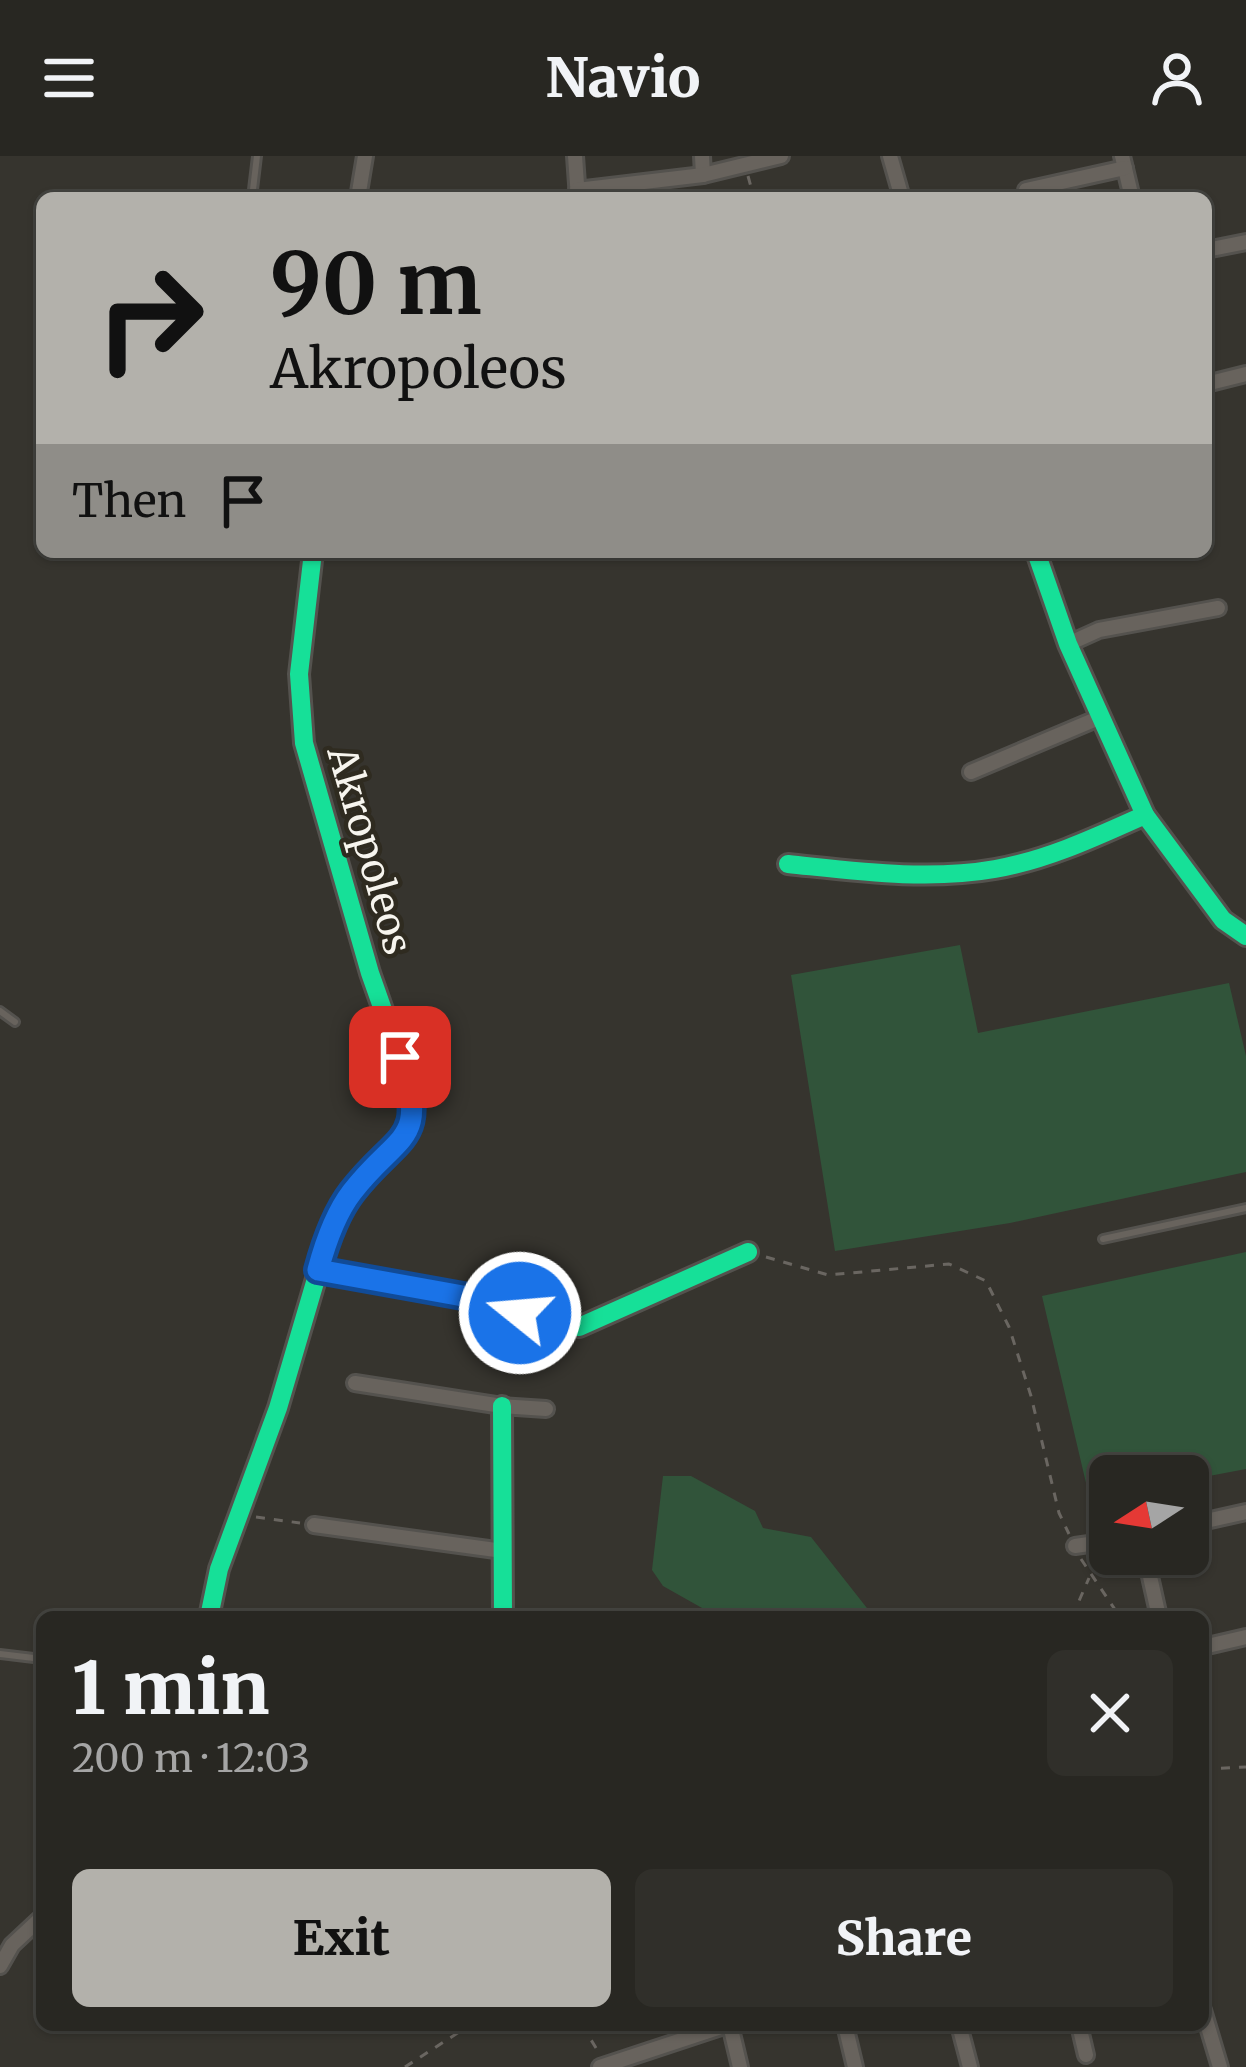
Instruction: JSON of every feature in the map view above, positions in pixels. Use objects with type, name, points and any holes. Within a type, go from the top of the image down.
[{"type":"street","points":[[359,192],[364,156]]},
{"type":"street","points":[[575,156],[578,192]]},
{"type":"street","points":[[702,156],[703,175]]},
{"type":"street","points":[[591,192],[703,175],[781,156]]},
{"type":"street","points":[[890,156],[900,192]]},
{"type":"street","points":[[1026,190],[1124,162],[1131,192]]},
{"type":"street","points":[[1212,249],[1246,242]]},
{"type":"street","points":[[1212,382],[1246,374]]},
{"type":"street","name":"Akropoleos","points":[[210,1611],[219,1569],[283,1394],[318,1270],[344,1206],[405,1136],[414,1105],[370,973],[304,743],[299,674],[312,558]]},
{"type":"street","points":[[1038,558],[1068,644],[1145,815],[1223,920],[1246,936]]},
{"type":"street","points":[[1068,644],[1100,630],[1218,608]]},
{"type":"street","points":[[970,772],[1101,717]]},
{"type":"street","points":[[788,864],[977,872],[1050,854],[1145,815]]},
{"type":"street","points":[[318,1270],[485,1300],[556,1326],[579,1328],[748,1252]]},
{"type":"street","points":[[356,1382],[546,1409]]},
{"type":"street","points":[[502,1406],[503,1611]]},
{"type":"street","points":[[1209,1520],[1246,1512]]},
{"type":"street","points":[[314,1525],[503,1551]]},
{"type":"street","points":[[1075,1546],[1089,1544]]},
{"type":"street","points":[[1150,1575],[1158,1611]]},
{"type":"street","points":[[1209,1645],[1246,1636]]},
{"type":"street","points":[[0,1966],[12,1945],[36,1923]]},
{"type":"street","points":[[1209,2030],[1220,2067]]},
{"type":"street","points":[[603,2066],[711,2031]]},
{"type":"street","points":[[731,2031],[740,2067]]},
{"type":"street","points":[[846,2031],[855,2067]]},
{"type":"street","points":[[961,2031],[970,2067]]},
{"type":"street","points":[[1080,2031],[1086,2055]]},
{"type":"lane","points":[[253,192],[256,156]]},
{"type":"lane","points":[[0,1011],[14,1022]]},
{"type":"lane","points":[[1103,1239],[1246,1208]]},
{"type":"lane","points":[[0,1654],[36,1658]]},
{"type":"path","points":[[746,165],[753,192]]},
{"type":"path","points":[[748,1252],[828,1275],[949,1264],[986,1280],[1009,1327],[1031,1396],[1059,1514],[1090,1577],[1116,1611]]},
{"type":"path","points":[[239,1514],[314,1525]]},
{"type":"path","points":[[1075,1611],[1090,1577]]},
{"type":"path","points":[[1209,1769],[1246,1767]]},
{"type":"path","points":[[405,2067],[461,2031]]},
{"type":"path","points":[[585,2031],[603,2066]]},
{"type":"green space","points":[[960,945],[978,1033],[1229,983],[1246,1056],[1246,1172],[1010,1223],[835,1251],[791,975]]},
{"type":"green space","points":[[1246,1252],[1246,1469],[1209,1476],[1209,1455],[1089,1455],[1089,1496],[1042,1296]]},
{"type":"green space","points":[[663,1476],[691,1476],[755,1511],[763,1528],[811,1537],[869,1611],[707,1611],[663,1586],[652,1570]]},
{"type":"traffic: fast","points":[[210,1611],[219,1569],[278,1408],[328,1238],[351,1193],[405,1136],[413,1117],[412,1092],[370,973],[304,743],[299,674],[312,558]]},
{"type":"traffic: fast","points":[[1038,558],[1068,644],[1145,815],[1223,920],[1246,936]]},
{"type":"traffic: fast","points":[[788,864],[918,875],[969,873],[1052,854],[1145,815]]},
{"type":"traffic: fast","points":[[318,1270],[485,1300],[556,1326],[579,1327],[748,1252]]},
{"type":"traffic: fast","points":[[502,1406],[503,1611]]},
{"type":"route","points":[[400,1057],[412,1092],[411,1126],[351,1193],[318,1270],[485,1300],[520,1313]]}]
